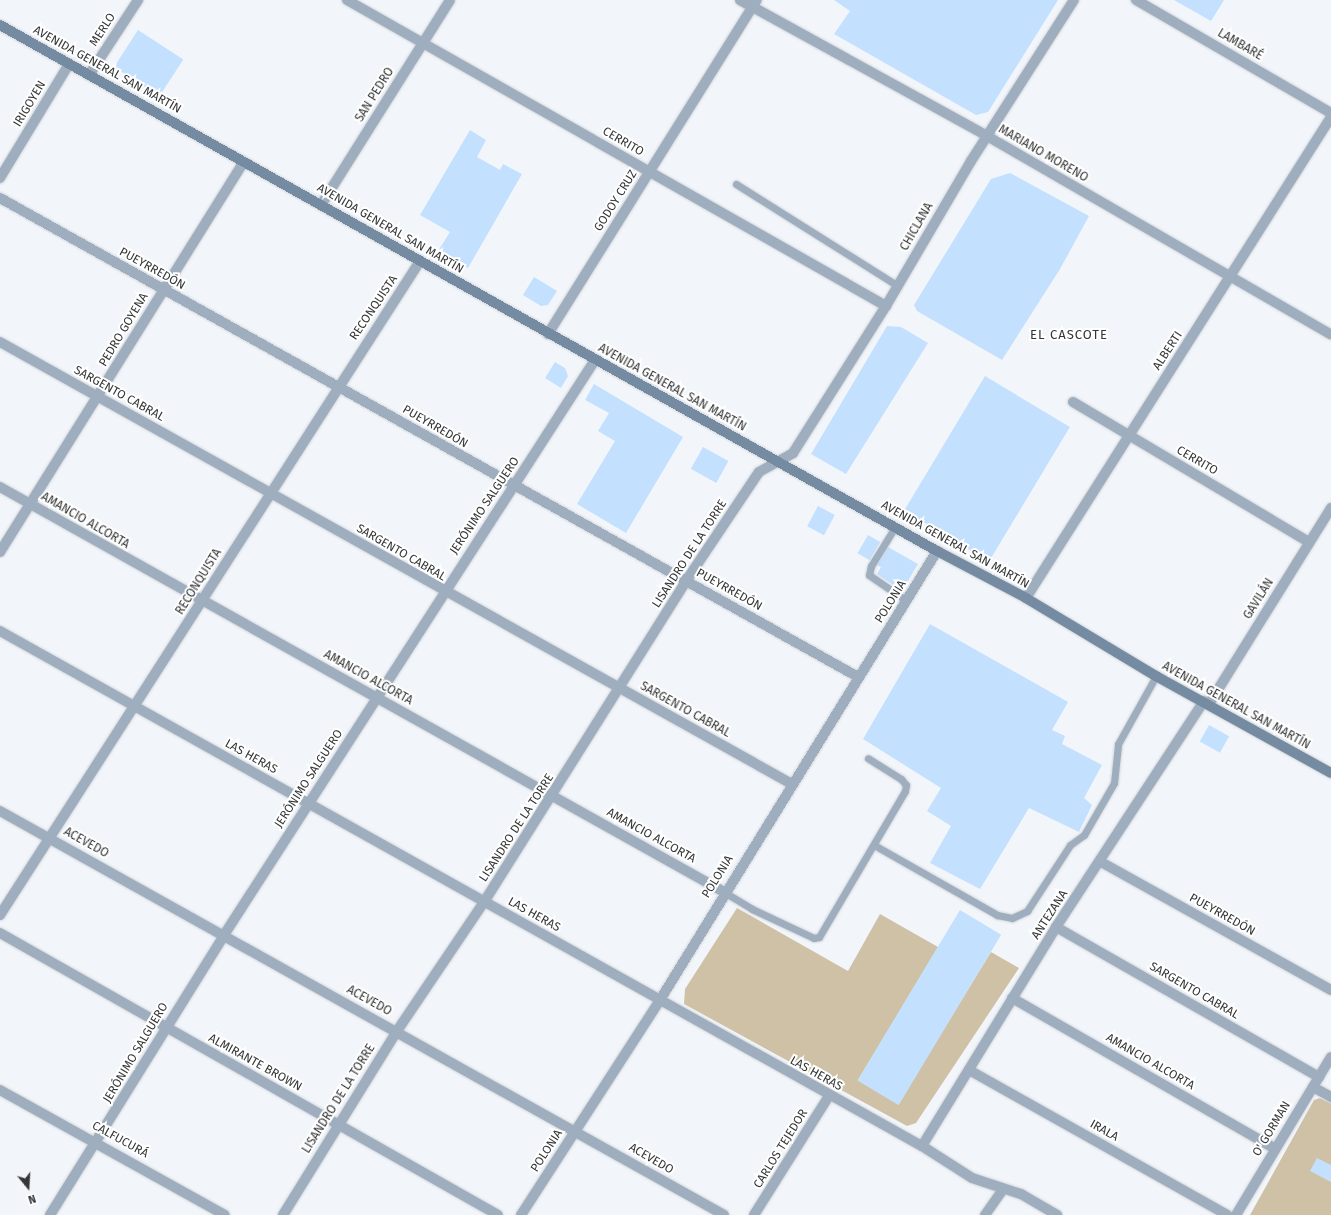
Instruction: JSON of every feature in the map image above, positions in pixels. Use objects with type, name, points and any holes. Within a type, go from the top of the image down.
[{"type":"main road","name":"AVENIDA GENERAL SAN MARTÍN","points":[[0,25],[548,334],[937,551],[1026,598],[1156,676],[1331,773]]},
{"type":"street","name":"MERLO","points":[[90,75],[138,0]]},
{"type":"street","name":"CERRITO","points":[[347,0],[886,306]]},
{"type":"street","name":"SAN PEDRO","points":[[321,205],[450,0]]},
{"type":"street","name":"MARIANO MORENO","points":[[740,0],[755,3],[1331,335]]},
{"type":"street","name":"CHICLANA","points":[[778,461],[793,453],[886,306],[987,136],[1074,0]]},
{"type":"street","name":"LAMBARÉ","points":[[1136,0],[1331,113]]},
{"type":"street","name":"GODOY CRUZ","points":[[548,334],[755,3]]},
{"type":"street","name":"IRIGOYEN","points":[[0,178],[69,64]]},
{"type":"street","name":"ALBERTI","points":[[1026,598],[1128,436],[1231,278],[1331,117]]},
{"type":"street","name":"PEDRO GOYENA","points":[[0,552],[244,162]]},
{"type":"street","name":"PUEYRREDÓN","points":[[0,198],[338,386],[515,487],[858,677]]},
{"type":"street","name":"RECONQUISTA","points":[[0,915],[136,708],[270,493],[420,261]]},
{"type":"street","name":"SARGENTO CABRAL","points":[[0,342],[444,592],[792,784]]},
{"type":"street","name":"JERÓNIMO SALGUERO","points":[[50,1215],[224,935],[444,592],[515,487],[595,360]]},
{"type":"street","name":"CERRITO","points":[[1073,402],[1309,542]]},
{"type":"street","name":"LISANDRO DE LA TORRE","points":[[282,1215],[397,1031],[553,796],[686,581],[758,472],[778,461]]},
{"type":"street","name":"AMANCIO ALCORTA","points":[[0,488],[31,504],[202,603],[376,697],[724,892]]},
{"type":"street","name":"GAVILÁN","points":[[1206,703],[1331,508]]},
{"type":"street","name":"POLONIA","points":[[521,1215],[660,1000],[724,892],[937,551]]},
{"type":"street","name":"LAS HERAS","points":[[0,631],[829,1096],[922,1146],[972,1178],[1021,1194],[1057,1215]]},
{"type":"street","name":"ANTEZANA","points":[[922,1146],[1056,927],[1101,862],[1206,703]]},
{"type":"street","name":"ACEVEDO","points":[[0,811],[397,1031],[724,1215]]},
{"type":"street","name":"PUEYRREDÓN","points":[[1101,862],[1331,990]]},
{"type":"street","name":"SARGENTO CABRAL","points":[[1056,927],[1319,1077]]},
{"type":"street","name":"ALMIRANTE BROWN","points":[[0,934],[498,1215]]},
{"type":"street","name":"AMANCIO ALCORTA","points":[[1012,998],[1274,1148]]},
{"type":"street","name":"O' GORMAN","points":[[1236,1215],[1274,1148],[1331,1057]]},
{"type":"street","name":"IRALA","points":[[969,1070],[1227,1215]]},
{"type":"street","points":[[1313,1087],[1331,1097]]},
{"type":"street","name":"CALFUCURÁ","points":[[0,1090],[96,1141],[225,1215]]},
{"type":"street","name":"CARLOS TEJEDOR","points":[[754,1215],[829,1096]]},
{"type":"street","points":[[986,1215],[1003,1189]]},
{"type":"lane","points":[[736,184],[898,286]]},
{"type":"lane","points":[[895,527],[871,566],[869,575],[907,601]]},
{"type":"lane","points":[[874,846],[997,915],[1012,918],[1027,911],[1070,845],[1084,835],[1114,783],[1118,744],[1156,676]]},
{"type":"lane","points":[[724,892],[752,909],[814,938],[820,937],[874,846],[906,785],[868,758]]},
{"type":"shaded area","points":[[737,908],[848,971],[880,914],[938,947],[858,1080],[898,1104],[991,952],[1019,968],[916,1123],[907,1126],[684,1004],[685,989]]},
{"type":"shaded area","points":[[1320,1098],[1331,1103],[1331,1215],[1250,1215],[1314,1100]]},
{"type":"building","points":[[834,0],[1058,0],[988,112],[976,115],[834,34],[850,11]]},
{"type":"building","points":[[1174,0],[1224,0],[1211,21]]},
{"type":"building","points":[[138,30],[183,59],[159,96],[114,67]]},
{"type":"building","points":[[470,130],[486,140],[477,157],[500,170],[503,164],[522,174],[468,268],[438,251],[450,232],[420,215]]},
{"type":"building","points":[[1010,173],[1089,216],[1060,269],[1002,360],[917,311],[914,305],[991,179]]},
{"type":"building","points":[[534,277],[557,291],[548,305],[541,306],[523,295]]},
{"type":"building","points":[[887,326],[901,327],[928,343],[846,474],[811,454]]},
{"type":"building","points":[[555,362],[565,368],[568,376],[561,388],[545,378]]},
{"type":"building","points":[[985,376],[1070,427],[989,562],[904,511]]},
{"type":"building","points":[[594,384],[683,437],[626,533],[577,504],[615,441],[598,431],[609,413],[585,400]]},
{"type":"building","points":[[703,447],[728,461],[716,483],[691,469]]},
{"type":"building","points":[[818,506],[835,515],[824,535],[807,526]]},
{"type":"building","points":[[868,535],[880,542],[870,560],[858,553]]},
{"type":"building","points":[[888,547],[918,564],[902,591],[877,574],[881,567],[877,565]]},
{"type":"building","points":[[930,624],[1068,702],[1052,730],[1065,736],[1062,744],[1102,765],[1084,798],[1092,805],[1079,832],[1029,808],[980,889],[930,863],[951,826],[927,811],[941,788],[863,739]]},
{"type":"building","points":[[1209,725],[1229,736],[1220,753],[1200,742]]},
{"type":"building","points":[[960,910],[1001,935],[899,1105],[858,1081]]},
{"type":"building","points":[[1317,1158],[1331,1165],[1331,1182],[1310,1171]]},
{"type":"district","name":"EL CASCOTE","points":[[1069,335]]}]
